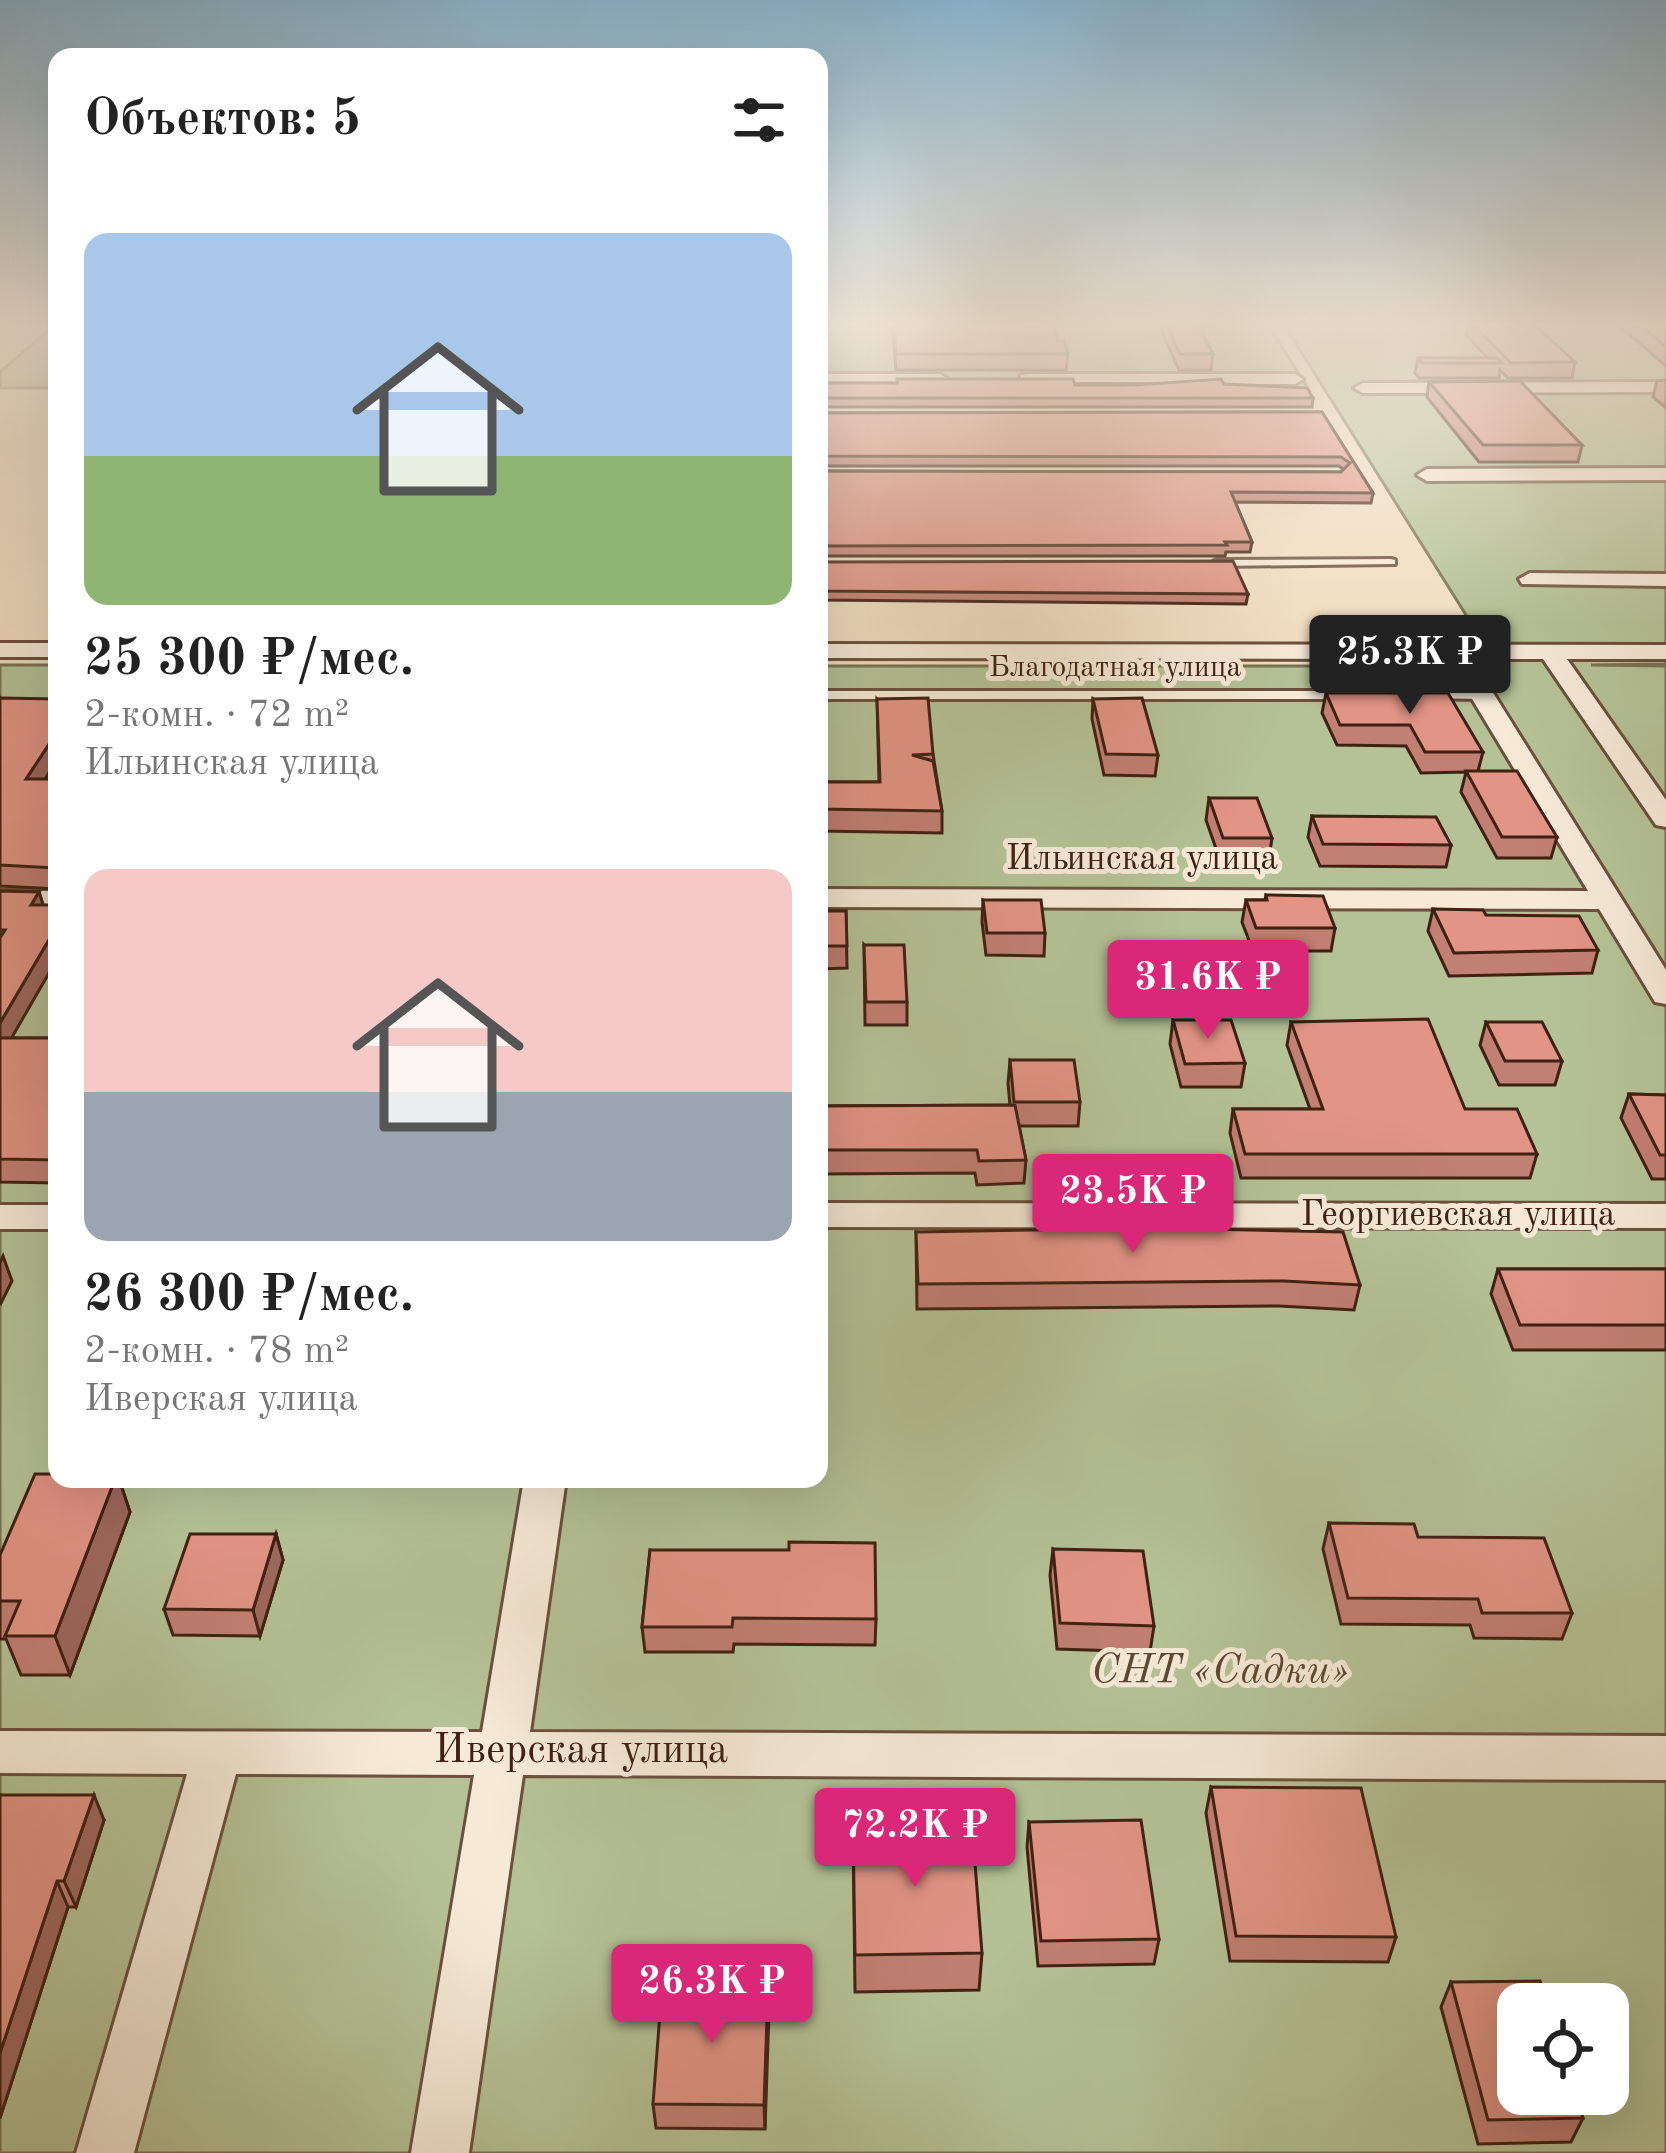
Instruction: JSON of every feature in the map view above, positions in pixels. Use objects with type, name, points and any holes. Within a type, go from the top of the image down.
[{"type":"street","points":[[1427,475],[1666,474]]},
{"type":"street","points":[[1530,580],[1666,580]]},
{"type":"street","points":[[0,650],[48,650]]},
{"type":"street","points":[[828,650],[1666,652]]},
{"type":"street","points":[[1456,652],[1666,995]]},
{"type":"street","points":[[1550,652],[1666,819]]},
{"type":"street","name":"Ильинская улица","points":[[828,898],[1609,900]]},
{"type":"street","points":[[0,900],[48,900]]},
{"type":"street","name":"Георгиевская улица","points":[[828,1215],[1666,1216]]},
{"type":"street","points":[[0,1217],[48,1217]]},
{"type":"street","points":[[440,2153],[544,1488]]},
{"type":"street","name":"Иверская улица","points":[[0,1752],[501,1750],[1666,1758]]},
{"type":"street","points":[[105,2153],[218,1751]]},
{"type":"lane","points":[[1201,563],[1391,562]]},
{"type":"lane","points":[[1411,695],[1482,694]]},
{"type":"lane","name":"Благодатная улица","points":[[828,695],[1364,695]]},
{"type":"green space","name":"СНТ «Садки»","points":[[1346,423],[1666,423],[1666,664],[1591,665],[1666,666],[1666,2153],[0,2153],[0,665],[48,665],[48,1488],[828,1488],[828,666],[1498,666]]},
{"type":"building","points":[[828,423],[1329,423],[1373,493],[1231,492],[1252,542],[1225,542],[1227,545],[828,546],[828,471],[1341,472],[1350,463],[1341,457],[828,456]]},
{"type":"building","points":[[1465,423],[1561,423],[1582,445],[1483,445]]},
{"type":"building","points":[[1233,561],[1248,594],[828,591],[828,562]]},
{"type":"building","points":[[1326,693],[1448,693],[1483,752],[1425,752],[1410,725],[1340,725]]},
{"type":"building","points":[[0,698],[48,699],[48,746],[26,779],[48,779],[48,868],[0,865]]},
{"type":"building","points":[[928,698],[933,754],[912,755],[933,761],[942,811],[828,809],[828,782],[880,782],[877,699]]},
{"type":"building","points":[[1142,698],[1158,755],[1106,754],[1093,699]]},
{"type":"building","points":[[1466,771],[1517,771],[1557,837],[1502,837]]},
{"type":"building","points":[[1209,798],[1257,798],[1272,838],[1223,838]]},
{"type":"building","points":[[1312,816],[1436,817],[1451,845],[1323,844]]},
{"type":"building","points":[[0,891],[39,892],[31,905],[48,905],[48,941],[0,1023],[0,938],[5,930],[0,930]]},
{"type":"building","points":[[1266,895],[1323,896],[1335,928],[1256,928],[1246,900],[1267,900]]},
{"type":"building","points":[[983,900],[1041,900],[1045,933],[987,933]]},
{"type":"building","points":[[1433,909],[1579,916],[1598,950],[1454,953]]},
{"type":"building","points":[[828,911],[846,911],[847,946],[828,946]]},
{"type":"building","points":[[864,945],[904,945],[907,1002],[866,1002]]},
{"type":"building","points":[[1428,1019],[1465,1109],[1517,1109],[1537,1154],[1245,1154],[1233,1109],[1323,1109],[1291,1022]]},
{"type":"building","points":[[1173,1020],[1231,1020],[1245,1063],[1185,1064]]},
{"type":"building","points":[[1486,1022],[1542,1022],[1562,1061],[1505,1061]]},
{"type":"building","points":[[0,1038],[48,1038],[48,1160],[0,1159]]},
{"type":"building","points":[[1010,1060],[1074,1060],[1080,1102],[1014,1102]]},
{"type":"building","points":[[1629,1094],[1666,1095],[1666,1155],[1660,1155]]},
{"type":"building","points":[[1015,1105],[1026,1160],[979,1161],[977,1150],[828,1150],[828,1106]]},
{"type":"building","points":[[1157,1228],[1343,1232],[1360,1285],[1284,1281],[918,1284],[916,1232]]},
{"type":"building","points":[[1498,1269],[1666,1269],[1666,1325],[1520,1325]]},
{"type":"building","points":[[35,1474],[48,1474],[48,1488],[112,1488],[55,1636],[5,1636],[20,1601],[0,1601],[0,1555]]},
{"type":"building","points":[[1329,1523],[1414,1524],[1418,1537],[1544,1538],[1572,1613],[1482,1613],[1478,1599],[1348,1598]]},
{"type":"building","points":[[190,1534],[276,1534],[253,1610],[164,1609]]},
{"type":"building","points":[[789,1542],[875,1543],[876,1619],[733,1618],[732,1627],[642,1627],[650,1550],[789,1550]]},
{"type":"building","points":[[1053,1549],[1143,1551],[1154,1626],[1060,1623]]},
{"type":"building","points":[[1211,1787],[1361,1788],[1396,1937],[1236,1936]]},
{"type":"building","points":[[0,1795],[94,1795],[64,1881],[57,1881],[0,2053]]},
{"type":"building","points":[[1141,1820],[1159,1939],[1041,1941],[1029,1822]]},
{"type":"building","points":[[972,1825],[982,1953],[855,1955],[853,1826]]},
{"type":"building","points":[[1540,1981],[1497,1983],[1497,2115],[1583,2118],[1488,2120],[1451,1982]]},
{"type":"building","points":[[662,1987],[768,1988],[764,2105],[653,2104]]}]
